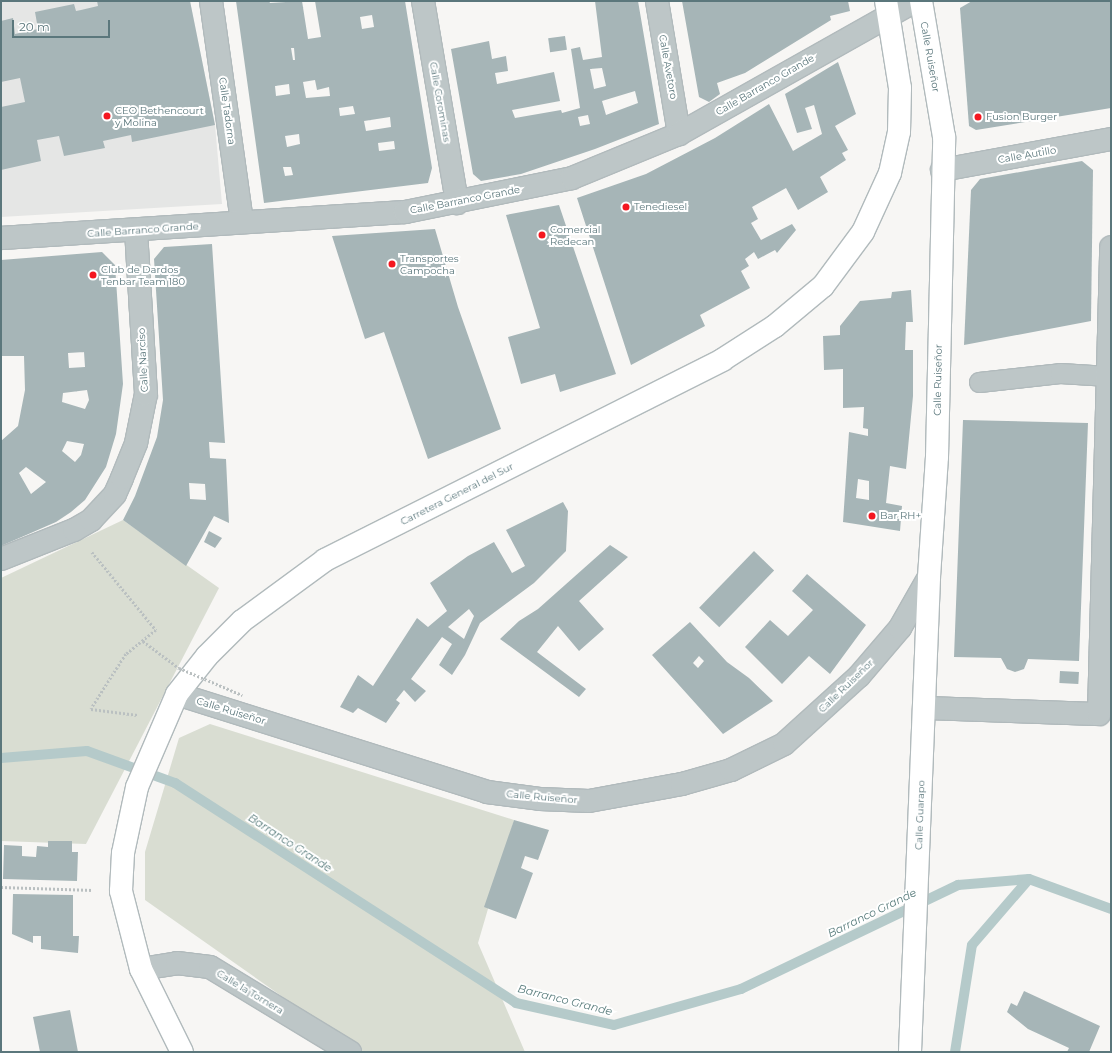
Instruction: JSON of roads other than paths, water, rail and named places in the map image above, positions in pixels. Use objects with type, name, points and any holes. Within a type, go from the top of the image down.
[{"type":"main road","name":"Calle Ruiseñor","points":[[921,1],[944,137],[942,170],[937,457],[929,577]]},
{"type":"main road","name":"Carretera General del Sur","points":[[182,1052],[141,969],[122,891],[123,853],[137,787],[165,718],[177,694],[207,656],[242,621],[325,560],[722,360],[775,326],[823,286],[863,232],[890,173],[899,132],[900,88],[887,8]]},
{"type":"main road","name":"Calle Guarapo","points":[[910,1052],[929,577]]},
{"type":"street","name":"Calle Tadorna","points":[[211,1],[242,221]]},
{"type":"street","name":"Calle Corominas","points":[[423,1],[457,203]]},
{"type":"street","name":"Calle Avetoro","points":[[657,1],[679,134]]},
{"type":"street","name":"Calle Barranco Grande","points":[[1,238],[136,232],[242,221],[405,212],[457,203],[572,178],[679,134],[887,8],[915,1]]},
{"type":"street","name":"Calle Autillo","points":[[942,170],[1111,139]]},
{"type":"street","name":"Calle Narciso","points":[[1,559],[74,530],[91,520],[115,494],[136,443],[146,394],[136,232]]},
{"type":"street","points":[[924,708],[1099,714],[1111,247]]},
{"type":"street","name":"Calle Ruiseñor","points":[[177,694],[487,792],[540,799],[589,801],[682,784],[731,770],[784,744],[859,676],[900,628],[929,577]]},
{"type":"street","name":"Calle la Tornera","points":[[141,969],[176,963],[210,967],[350,1052]]},
{"type":"lane","points":[[979,382],[1060,373],[1108,376]]},
{"type":"waterway","name":"Barranco Grande","points":[[1,758],[87,751],[175,783],[516,1003],[614,1025],[741,989],[958,885],[1029,879],[1111,909]]},
{"type":"waterway","points":[[955,1052],[972,945],[1029,879]]},
{"type":"place","name":"CEO Bethencourt y Molina","points":[[107,116]]},
{"type":"place","name":"Fusion Burger","points":[[978,117]]},
{"type":"place","name":"Tenediesel","points":[[626,207]]},
{"type":"place","name":"Comercial Redecan","points":[[542,235]]},
{"type":"place","name":"Transportes Campocha","points":[[392,264]]},
{"type":"place","name":"Club de Dardos Tenbar Team 180","points":[[93,275]]},
{"type":"place","name":"Bar RH+","points":[[872,516]]}]
